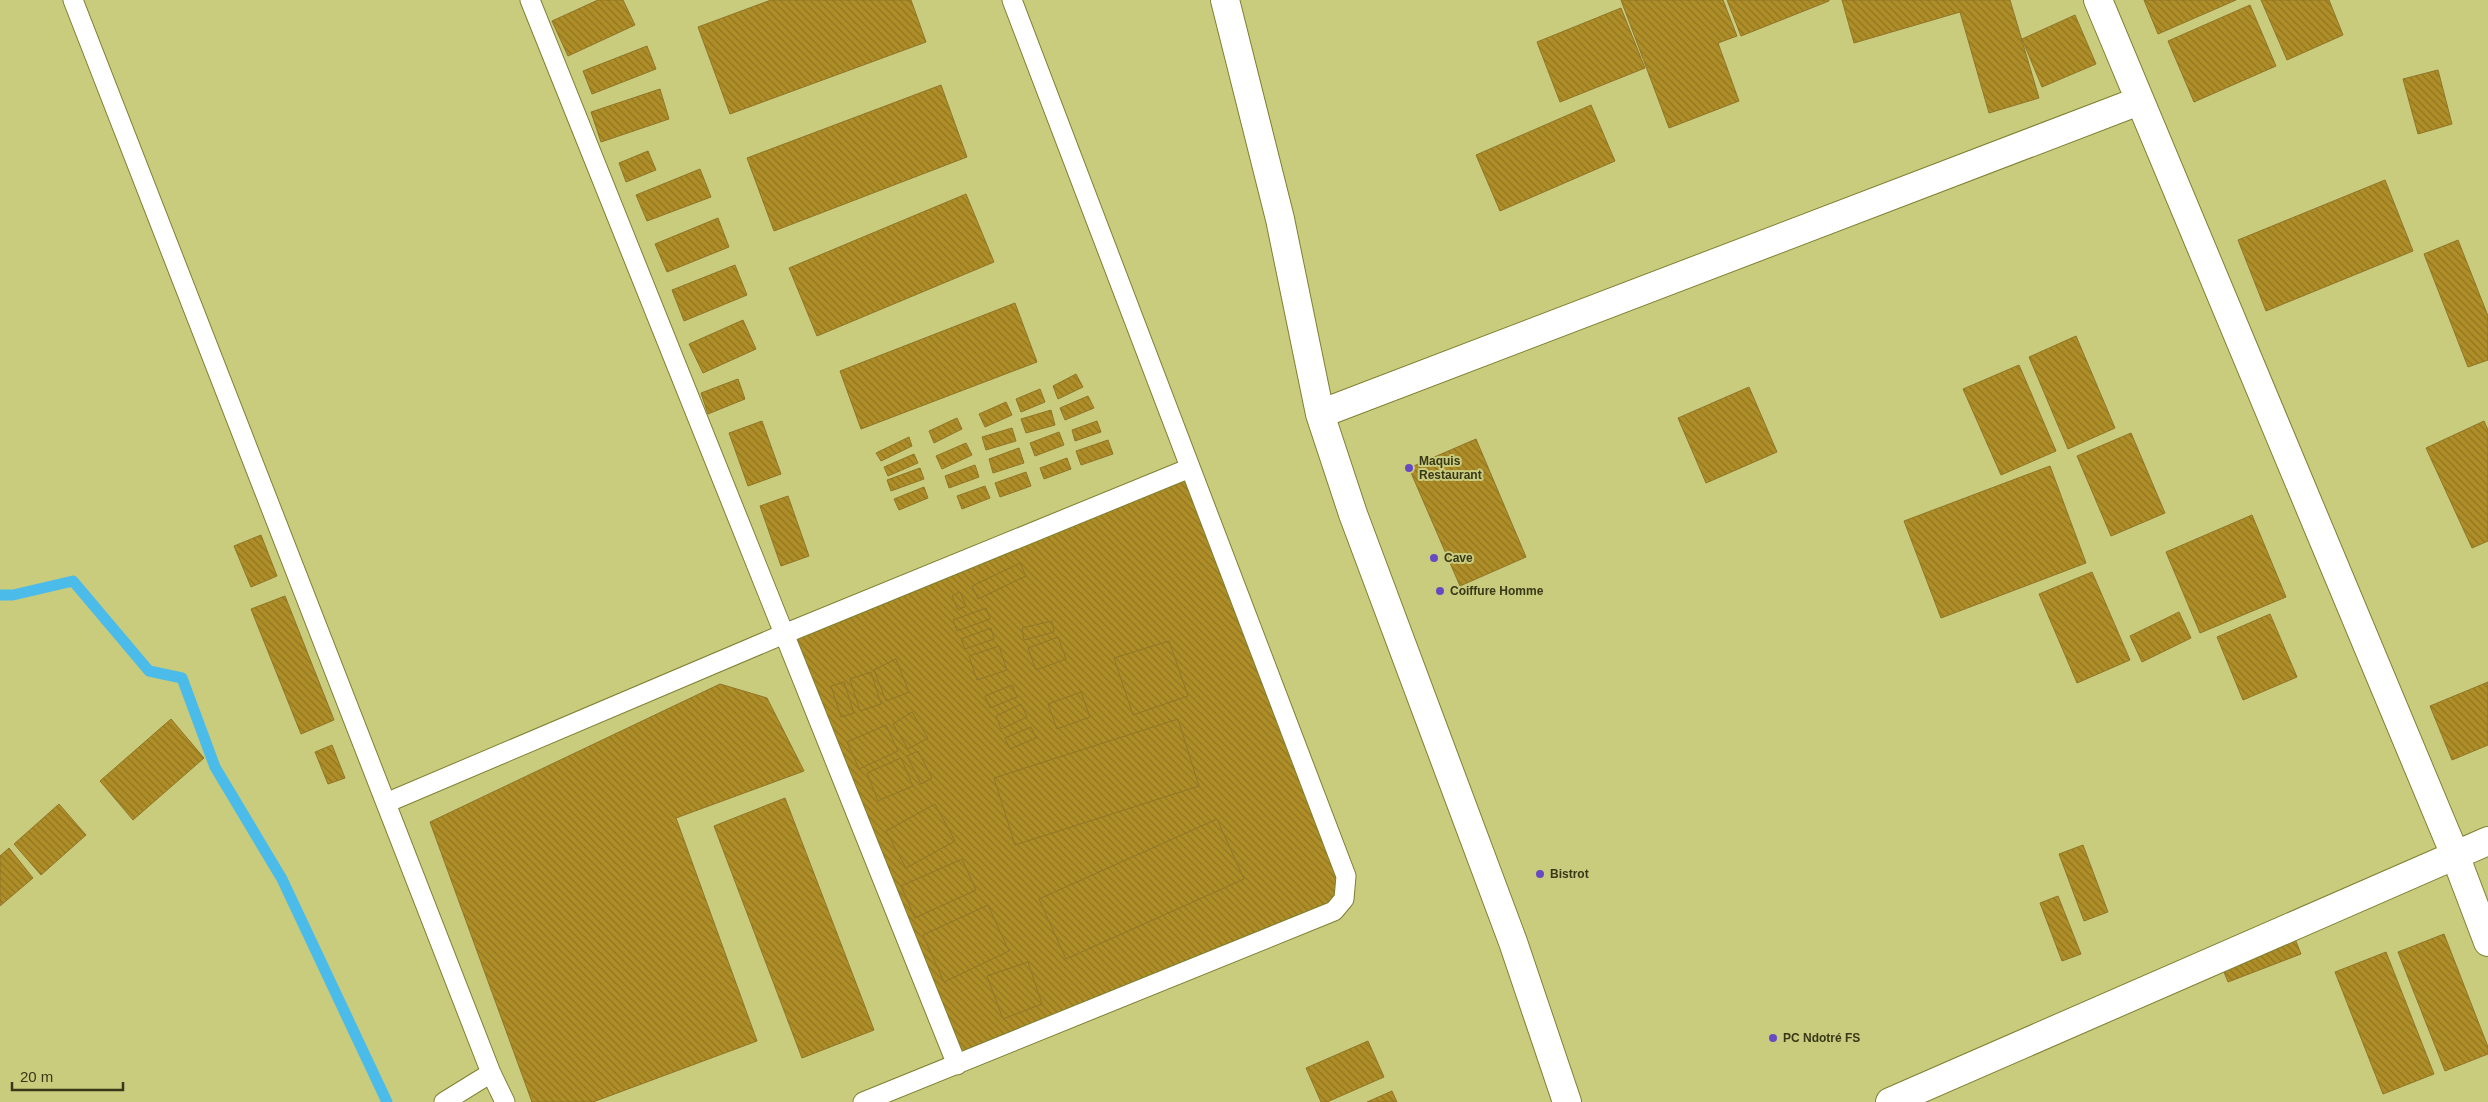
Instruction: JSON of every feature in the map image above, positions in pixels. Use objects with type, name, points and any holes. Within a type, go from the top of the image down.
[{"type":"street","points":[[1225,0],[1280,219],[1320,414],[1353,514],[1513,942],[1567,1102]]},
{"type":"street","points":[[2098,0],[2138,100],[2455,855],[2488,942]]},
{"type":"street","points":[[1320,414],[2138,100]]},
{"type":"street","points":[[1890,1102],[2488,841]]},
{"type":"lane","points":[[73,0],[491,1074],[505,1102]]},
{"type":"lane","points":[[530,0],[957,1065]]},
{"type":"lane","points":[[863,1102],[1334,911],[1344,899],[1346,876],[1012,0]]},
{"type":"lane","points":[[386,803],[784,634],[1190,468]]},
{"type":"lane","points":[[444,1102],[491,1074]]},
{"type":"building","points":[[598,0],[623,0],[635,25],[568,56],[552,21]]},
{"type":"building","points":[[771,0],[911,0],[926,42],[730,114],[698,27]]},
{"type":"building","points":[[1621,0],[1723,0],[1737,36],[1718,43],[1739,101],[1669,128]]},
{"type":"building","points":[[1727,0],[1829,0],[1829,1],[1741,36]]},
{"type":"building","points":[[1842,0],[2010,0],[2039,98],[1989,113],[1960,12],[1854,43]]},
{"type":"building","points":[[2144,0],[2236,0],[2158,34]]},
{"type":"building","points":[[2261,0],[2329,0],[2343,35],[2287,60]]},
{"type":"building","points":[[2250,5],[2276,66],[2194,102],[2168,41]]},
{"type":"building","points":[[1621,8],[1645,68],[1560,102],[1537,42]]},
{"type":"building","points":[[2075,15],[2096,64],[2042,87],[2022,39]]},
{"type":"building","points":[[647,46],[656,69],[592,94],[583,71]]},
{"type":"building","points":[[2438,70],[2452,124],[2418,134],[2403,79]]},
{"type":"building","points":[[941,85],[967,157],[774,231],[747,158]]},
{"type":"building","points":[[660,89],[669,119],[601,142],[591,112]]},
{"type":"building","points":[[1591,105],[1615,161],[1500,211],[1476,155]]},
{"type":"building","points":[[648,151],[656,170],[626,182],[619,163]]},
{"type":"building","points":[[700,169],[711,197],[647,221],[636,195]]},
{"type":"building","points":[[2385,180],[2413,251],[2266,311],[2238,240]]},
{"type":"building","points":[[966,194],[994,262],[817,336],[789,268]]},
{"type":"building","points":[[718,218],[729,247],[667,272],[655,244]]},
{"type":"building","points":[[2458,240],[2488,316],[2488,360],[2468,367],[2424,254]]},
{"type":"building","points":[[735,265],[747,295],[684,321],[672,290]]},
{"type":"building","points":[[1015,303],[1037,362],[861,429],[840,371]]},
{"type":"building","points":[[743,320],[756,349],[703,373],[689,344]]},
{"type":"building","points":[[2076,336],[2115,428],[2068,449],[2029,357]]},
{"type":"building","points":[[2019,365],[2056,451],[2001,475],[1963,389]]},
{"type":"building","points":[[1076,374],[1083,387],[1058,399],[1053,386]]},
{"type":"building","points":[[738,379],[745,399],[708,414],[701,393]]},
{"type":"building","points":[[1749,387],[1777,452],[1706,483],[1678,418]]},
{"type":"building","points":[[1040,389],[1045,402],[1021,412],[1016,399]]},
{"type":"building","points":[[1088,396],[1094,408],[1065,420],[1060,408]]},
{"type":"building","points":[[1006,402],[1012,415],[985,427],[979,414]]},
{"type":"building","points":[[1051,410],[1055,425],[1026,433],[1021,419]]},
{"type":"building","points":[[957,418],[962,429],[934,443],[929,431]]},
{"type":"building","points":[[762,421],[781,474],[748,486],[729,433]]},
{"type":"building","points":[[1097,421],[1101,432],[1075,441],[1072,430]]},
{"type":"building","points":[[2484,421],[2488,430],[2488,541],[2472,548],[2426,448]]},
{"type":"building","points":[[1012,428],[1016,441],[986,450],[982,437]]},
{"type":"building","points":[[1059,432],[1064,445],[1035,456],[1030,443]]},
{"type":"building","points":[[2131,433],[2165,513],[2111,536],[2077,456]]},
{"type":"building","points":[[909,437],[912,446],[881,461],[876,453]]},
{"type":"building","points":[[1476,439],[1526,557],[1460,586],[1409,468]]},
{"type":"building","points":[[1108,440],[1113,454],[1081,465],[1076,451]]},
{"type":"building","points":[[966,443],[972,455],[942,469],[936,456]]},
{"type":"building","points":[[1019,448],[1024,463],[993,473],[989,459]]},
{"type":"building","points":[[914,454],[918,463],[888,476],[884,467]]},
{"type":"building","points":[[1067,458],[1071,469],[1044,479],[1040,468]]},
{"type":"building","points":[[975,465],[979,477],[949,488],[945,476]]},
{"type":"building","points":[[2050,466],[2086,563],[1941,618],[1904,521]]},
{"type":"building","points":[[920,468],[924,479],[891,491],[887,480]]},
{"type":"building","points":[[1190,468],[1344,899],[957,1065],[784,634]]},
{"type":"building","points":[[1026,472],[1031,486],[1000,497],[995,483]]},
{"type":"building","points":[[985,486],[990,498],[962,509],[957,496]]},
{"type":"building","points":[[924,487],[928,498],[899,510],[894,499]]},
{"type":"building","points":[[788,496],[809,556],[781,566],[760,506]]},
{"type":"building","points":[[2252,515],[2286,597],[2200,633],[2166,552]]},
{"type":"building","points":[[261,535],[277,576],[251,587],[234,546]]},
{"type":"building","points":[[1020,563],[1026,576],[978,599],[972,586]]},
{"type":"building","points":[[2092,572],[2130,660],[2077,683],[2039,594]]},
{"type":"building","points":[[960,592],[966,606],[958,610],[952,596]]},
{"type":"building","points":[[285,596],[334,720],[301,734],[251,609]]},
{"type":"building","points":[[986,608],[990,619],[957,631],[953,620]]},
{"type":"building","points":[[2179,612],[2191,638],[2142,662],[2130,636]]},
{"type":"building","points":[[2270,614],[2297,677],[2243,700],[2217,637]]},
{"type":"building","points":[[1052,621],[1054,632],[1024,640],[1022,628]]},
{"type":"building","points":[[991,628],[994,639],[965,649],[961,639]]},
{"type":"building","points":[[1058,637],[1066,659],[1036,670],[1028,648]]},
{"type":"building","points":[[1169,641],[1188,696],[1133,715],[1114,658]]},
{"type":"building","points":[[999,646],[1007,670],[977,680],[969,656]]},
{"type":"building","points":[[896,659],[909,692],[886,701],[874,670]]},
{"type":"building","points":[[871,672],[881,704],[860,711],[850,679]]},
{"type":"building","points":[[844,682],[854,713],[841,717],[831,686]]},
{"type":"building","points":[[2488,682],[2488,745],[2452,760],[2430,706]]},
{"type":"building","points":[[720,684],[767,698],[804,771],[676,818],[757,1041],[593,1102],[532,1102],[430,822]]},
{"type":"building","points":[[1012,685],[1017,697],[990,708],[985,696]]},
{"type":"building","points":[[1081,692],[1090,717],[1057,729],[1048,704]]},
{"type":"building","points":[[1021,704],[1027,717],[1001,729],[996,716]]},
{"type":"building","points":[[912,712],[928,738],[908,749],[893,724]]},
{"type":"building","points":[[171,719],[204,758],[133,820],[100,781]]},
{"type":"building","points":[[1178,719],[1199,786],[1015,845],[994,778]]},
{"type":"building","points":[[886,725],[898,751],[859,769],[847,742]]},
{"type":"building","points":[[1031,727],[1036,738],[1010,749],[1005,738]]},
{"type":"building","points":[[332,745],[345,778],[328,784],[315,752]]},
{"type":"building","points":[[918,751],[932,778],[921,784],[907,756]]},
{"type":"building","points":[[901,758],[913,786],[878,801],[867,773]]},
{"type":"building","points":[[785,798],[874,1030],[802,1058],[714,826]]},
{"type":"building","points":[[59,804],[86,835],[41,875],[14,844]]},
{"type":"building","points":[[935,804],[955,841],[906,868],[886,831]]},
{"type":"building","points":[[1217,819],[1244,879],[1066,959],[1039,899]]},
{"type":"building","points":[[2083,845],[2108,912],[2084,921],[2059,854]]},
{"type":"building","points":[[9,848],[33,878],[0,906],[0,856]]},
{"type":"building","points":[[962,859],[976,890],[915,918],[901,886]]},
{"type":"building","points":[[2058,896],[2081,954],[2062,961],[2040,903]]},
{"type":"building","points":[[988,905],[1009,951],[944,982],[923,935]]},
{"type":"building","points":[[2444,934],[2488,1047],[2488,1054],[2445,1071],[2398,952]]},
{"type":"building","points":[[2295,939],[2301,954],[2228,982],[2222,967]]},
{"type":"building","points":[[2386,952],[2434,1074],[2383,1094],[2335,972]]},
{"type":"building","points":[[1028,962],[1042,1004],[1003,1019],[987,976]]},
{"type":"building","points":[[1368,1041],[1384,1077],[1327,1102],[1321,1102],[1306,1068]]},
{"type":"building","points":[[1392,1091],[1397,1102],[1367,1102]]},
{"type":"waterway","points":[[0,595],[13,595],[73,581],[149,671],[182,678],[215,767],[282,879],[387,1102]]},
{"type":"place","name":"Maquis Restaurant","points":[[1409,468]]},
{"type":"place","name":"Cave","points":[[1434,558]]},
{"type":"place","name":"Coiffure Homme","points":[[1440,591]]},
{"type":"place","name":"Bistrot","points":[[1540,874]]},
{"type":"place","name":"PC Ndotré FS","points":[[1773,1038]]}]
